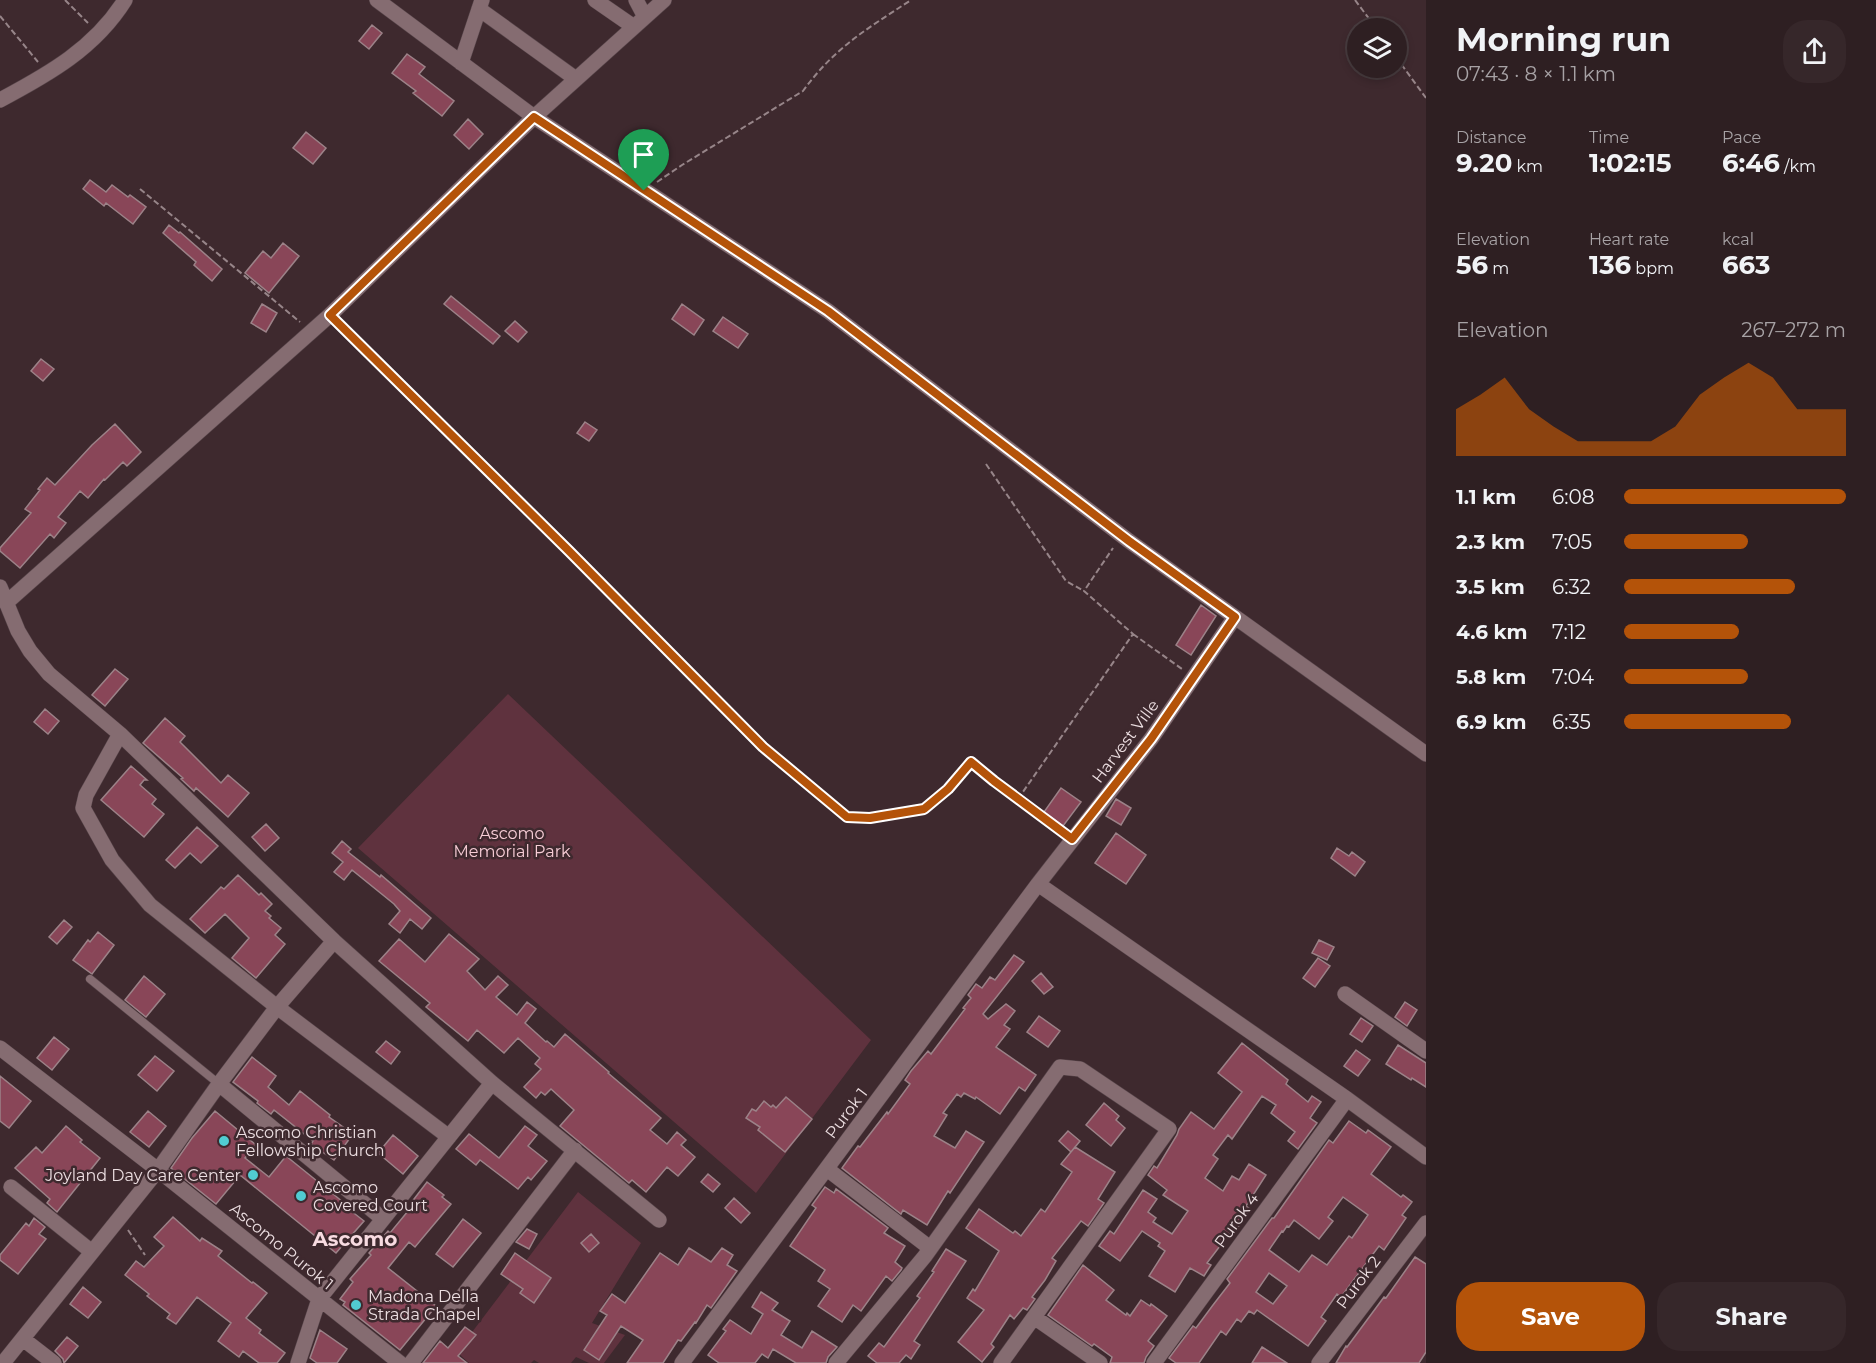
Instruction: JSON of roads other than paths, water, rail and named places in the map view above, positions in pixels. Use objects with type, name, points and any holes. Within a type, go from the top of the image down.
[{"type":"street","points":[[0,100],[46,76],[83,50],[114,18],[125,0]]},
{"type":"street","points":[[377,0],[534,117],[828,311],[1122,535],[1426,754]]},
{"type":"street","points":[[595,0],[640,22]]},
{"type":"street","points":[[636,0],[640,22]]},
{"type":"street","points":[[3,604],[312,332],[534,117],[664,0]]},
{"type":"street","points":[[461,63],[480,4],[576,79]]},
{"type":"street","points":[[0,587],[3,604],[18,631],[30,651],[49,674],[120,734],[334,941],[492,1083],[659,1220]]},
{"type":"street","name":"Harvest Ville","points":[[1038,884],[1151,739],[1235,617]]},
{"type":"street","points":[[120,734],[86,795],[83,808],[112,860],[150,905],[277,1007],[448,1137]]},
{"type":"street","points":[[1038,884],[1347,1099],[1426,1158]]},
{"type":"street","name":"Purok 1","points":[[682,1363],[1038,884]]},
{"type":"street","points":[[3,1363],[158,1170],[277,1007],[334,941]]},
{"type":"street","points":[[1345,994],[1426,1050]]},
{"type":"street","name":"Ascomo Purok 1","points":[[0,1048],[158,1170],[400,1363]]},
{"type":"street","points":[[836,1363],[930,1248],[1060,1067],[1080,1069],[1169,1129],[1001,1363]]},
{"type":"street","points":[[298,1363],[320,1299],[492,1083]]},
{"type":"street","points":[[219,1084],[383,1219]]},
{"type":"street","name":"Purok 4","points":[[1155,1363],[1347,1099]]},
{"type":"street","points":[[411,1363],[575,1150]]},
{"type":"street","points":[[827,1169],[930,1248]]},
{"type":"street","points":[[11,1187],[92,1252]]},
{"type":"street","name":"Purok 2","points":[[1319,1363],[1426,1223]]},
{"type":"street","points":[[1034,1317],[1100,1363]]},
{"type":"street","points":[[22,1339],[54,1363]]},
{"type":"lane","points":[[90,979],[219,1084]]},
{"type":"place","name":"Ascomo Christian Fellowship Church","points":[[224,1141]]},
{"type":"place","name":"Joyland Day Care Center","points":[[253,1175]]},
{"type":"place","name":"Ascomo Covered Court","points":[[301,1196]]},
{"type":"place","name":"Madona Della Strada Chapel","points":[[356,1305]]},
{"type":"district","name":"Ascomo","points":[[355,1239]]},
{"type":"park label","name":"Ascomo Memorial Park","points":[[512,842]]}]
